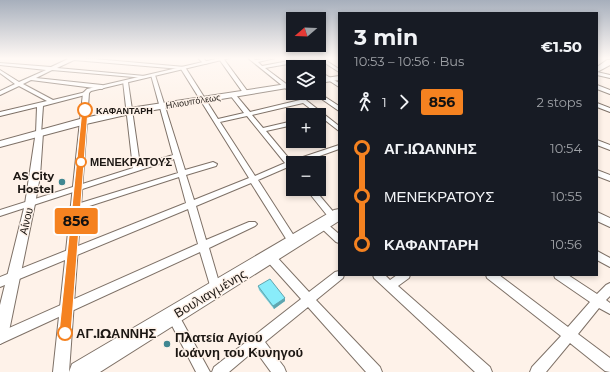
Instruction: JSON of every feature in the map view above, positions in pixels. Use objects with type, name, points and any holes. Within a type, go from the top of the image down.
[{"type":"main road","points":[[326,80],[338,78]]},
{"type":"main road","name":"Ηλιουπόλεως","points":[[0,144],[84,121],[130,112],[246,93],[286,90]]},
{"type":"main road","name":"Βουλιαγμένης","points":[[80,372],[270,257],[331,218]]},
{"type":"street","points":[[6,75],[52,102]]},
{"type":"street","points":[[0,93],[38,75]]},
{"type":"street","points":[[138,75],[149,76]]},
{"type":"street","points":[[188,75],[293,242]]},
{"type":"street","points":[[235,75],[246,93]]},
{"type":"street","points":[[273,75],[286,85]]},
{"type":"street","points":[[0,114],[86,94],[90,90],[149,76]]},
{"type":"street","points":[[149,76],[162,106],[216,289]]},
{"type":"street","points":[[326,76],[338,84]]},
{"type":"street","points":[[30,79],[102,87]]},
{"type":"street","points":[[74,84],[81,80]]},
{"type":"street","points":[[125,82],[137,169]]},
{"type":"street","points":[[598,87],[610,92]]},
{"type":"street","points":[[61,372],[79,189],[86,94]]},
{"type":"street","points":[[233,95],[286,158]]},
{"type":"street","points":[[321,100],[338,127]]},
{"type":"street","points":[[216,121],[304,101],[330,113]]},
{"type":"street","name":"Αίνου","points":[[0,337],[35,176],[40,105]]},
{"type":"street","points":[[598,105],[610,110]]},
{"type":"street","points":[[598,110],[610,106]]},
{"type":"street","points":[[262,130],[286,124]]},
{"type":"street","points":[[316,156],[338,147]]},
{"type":"street","points":[[0,213],[79,189],[177,156]]},
{"type":"street","points":[[77,207],[213,164]]},
{"type":"street","points":[[0,282],[253,179],[286,167]]},
{"type":"street","points":[[598,173],[610,178]]},
{"type":"street","points":[[315,196],[331,218],[338,236]]},
{"type":"street","points":[[598,217],[610,223]]},
{"type":"street","points":[[0,337],[252,224]]},
{"type":"street","points":[[598,256],[610,263]]},
{"type":"street","points":[[270,257],[375,372]]},
{"type":"street","points":[[219,372],[338,276]]},
{"type":"street","points":[[379,276],[485,372]]},
{"type":"street","points":[[390,286],[404,276]]},
{"type":"street","points":[[492,276],[610,366]]},
{"type":"street","points":[[560,276],[610,309]]},
{"type":"street","points":[[537,372],[610,288]]},
{"type":"street","points":[[173,316],[203,372]]},
{"type":"street","points":[[257,342],[279,372]]},
{"type":"building","points":[[270,279],[285,298],[273,306],[258,286]]},
{"type":"bus line","name":"856","points":[[65,333],[85,110]]},
{"type":"place","name":"ΚΑΦΑΝΤΑΡΗ","points":[[85,110]]},
{"type":"place","name":"ΜΕΝΕΚΡΑΤΟΥΣ","points":[[81,162]]},
{"type":"place","name":"AS City Hostel","points":[[62,182]]},
{"type":"place","name":"ΑΓ.ΙΩΑΝΝΗΣ","points":[[65,333]]},
{"type":"place","name":"Πλατεία Αγίου Ιωάννη του Κυνηγού","points":[[167,344]]}]
